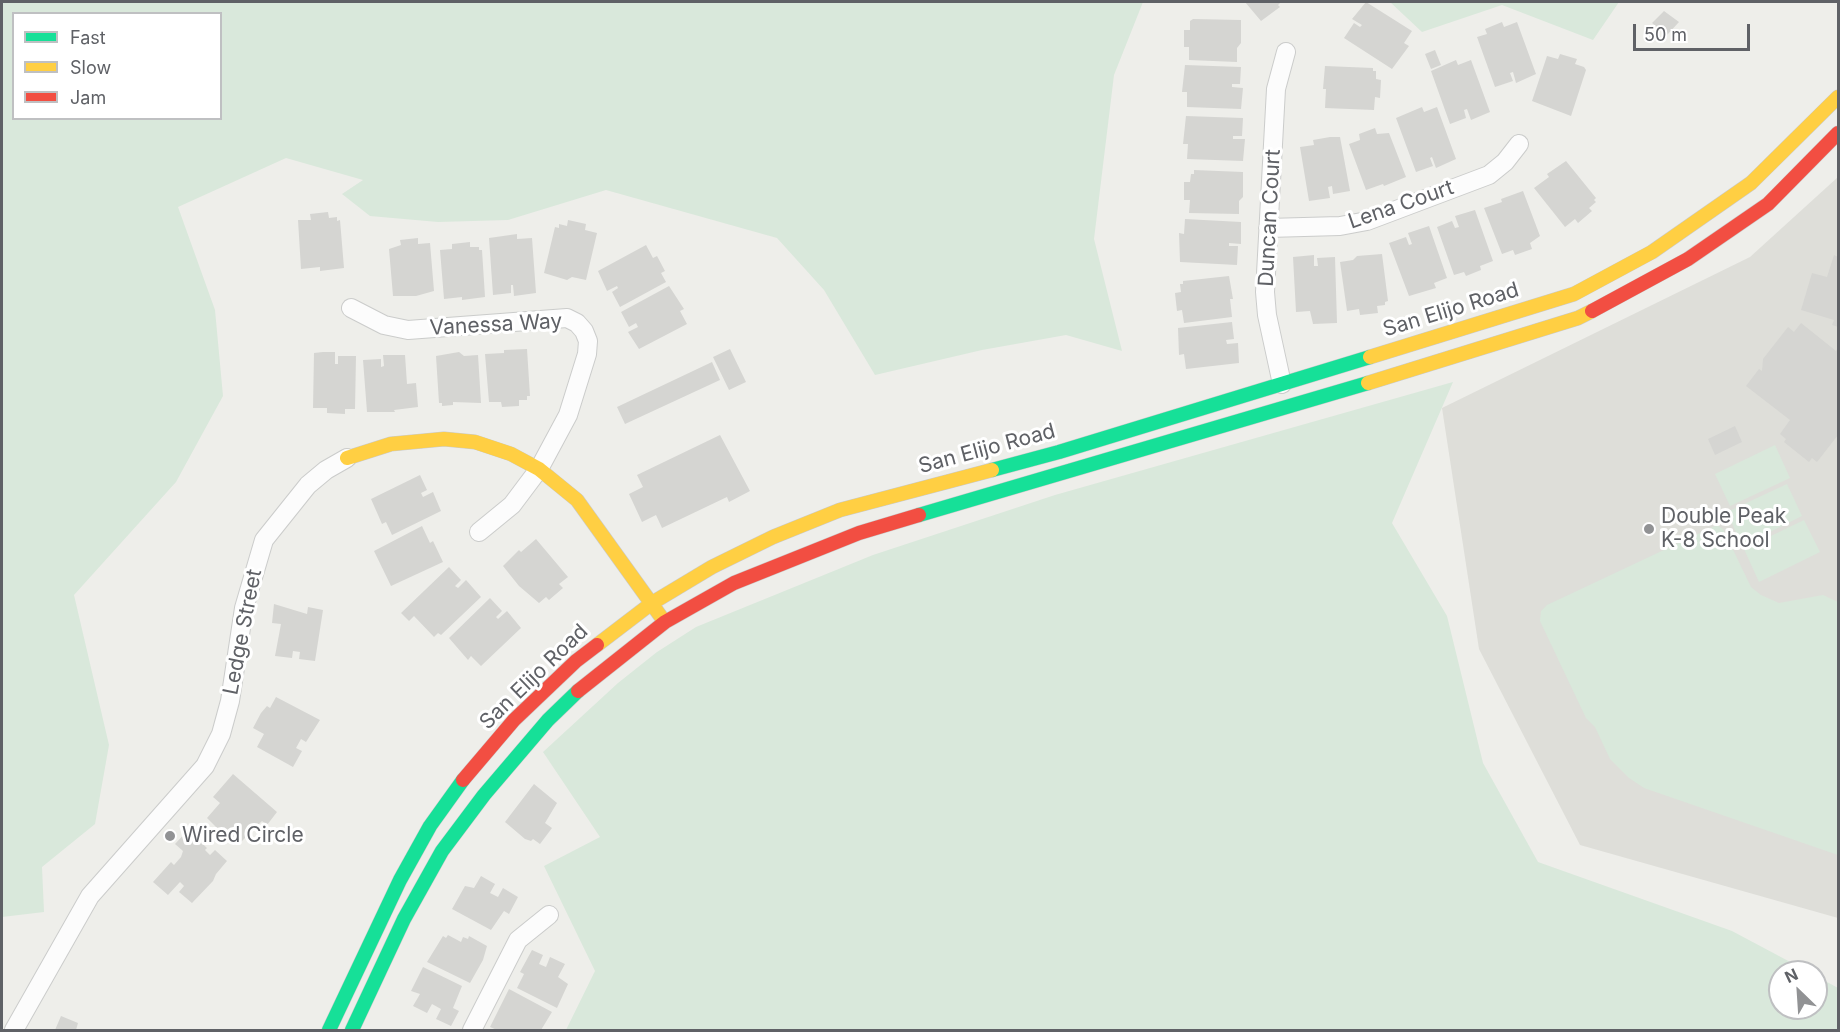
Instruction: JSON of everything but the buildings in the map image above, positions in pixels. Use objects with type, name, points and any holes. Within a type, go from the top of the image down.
[{"type":"main road","name":"San Elijo Road","points":[[329,1030],[400,880],[430,826],[470,771],[514,720],[576,660],[651,603],[712,567],[840,510],[1059,452],[1574,294],[1652,252],[1751,183],[1839,97]]},
{"type":"main road","name":"San Elijo Road","points":[[356,1029],[409,909],[442,851],[484,795],[548,720],[576,693],[665,622],[734,584],[791,558],[859,533],[1299,406],[1578,318],[1688,259],[1768,204],[1838,134]]},
{"type":"main road","name":"Ledge Street","points":[[347,458],[391,444],[444,439],[475,442],[511,454],[539,469],[577,500],[665,622]]},
{"type":"main road","points":[[734,584],[744,565],[793,541],[798,528]]},
{"type":"street","name":"Duncan Court","points":[[1282,384],[1267,315],[1268,228],[1276,88],[1286,52]]},
{"type":"street","name":"Lena Court","points":[[1268,228],[1340,226],[1367,220],[1489,175],[1505,162],[1519,144]]},
{"type":"street","name":"Vanessa Way","points":[[351,309],[384,325],[408,330],[567,318],[577,322],[584,331],[588,341],[587,354],[568,415],[539,469],[512,505],[479,532]]},
{"type":"street","name":"Ledge Street","points":[[14,1030],[90,896],[205,766],[220,734],[231,702],[244,608],[264,540],[308,485],[326,470],[347,458]]},
{"type":"street","points":[[472,1030],[518,940],[549,915]]},
{"type":"shaded area","name":"Double Peak K-8 School","points":[[1838,177],[1838,918],[1580,845],[1479,649],[1442,408],[1750,257]]},
{"type":"green space","points":[[2,2],[1143,2],[1114,75],[1094,239],[1122,351],[1066,335],[982,350],[875,375],[824,290],[777,238],[606,190],[508,220],[438,222],[370,216],[342,194],[363,180],[286,158],[178,207],[215,310],[223,396],[176,482],[74,595],[109,745],[95,824],[42,867],[44,912],[2,917]]},
{"type":"green space","points":[[1390,2],[1619,2],[1593,40],[1502,5],[1422,32]]},
{"type":"green space","points":[[1453,382],[1392,523],[1447,616],[1483,763],[1538,862],[1732,931],[1786,960],[1768,960],[1768,1020],[1828,1020],[1828,983],[1838,988],[1838,1030],[566,1030],[595,971],[544,866],[600,837],[543,752],[618,683],[657,652],[696,627],[873,555],[1055,495]]},
{"type":"green space","points":[[1775,445],[1790,478],[1730,506],[1715,474]]},
{"type":"green space","points":[[1787,484],[1802,516],[1742,546],[1727,512]]},
{"type":"green space","points":[[1804,520],[1820,552],[1759,582],[1744,549]]},
{"type":"green space","points":[[1717,525],[1723,529],[1751,587],[1761,595],[1779,603],[1823,595],[1838,602],[1838,855],[1644,788],[1629,778],[1610,759],[1595,727],[1586,718],[1540,621],[1541,611],[1547,605]]},
{"type":"traffic: fast","points":[[992,470],[1059,452],[1370,357]]},
{"type":"traffic: fast","points":[[919,515],[1368,383]]},
{"type":"traffic: fast","points":[[352,1030],[404,919],[442,851],[484,795],[548,720],[578,691]]},
{"type":"traffic: fast","points":[[329,1030],[400,880],[430,826],[463,780]]},
{"type":"traffic: slow","points":[[1370,357],[1574,294],[1652,252],[1751,183],[1838,97]]},
{"type":"traffic: slow","points":[[1368,383],[1578,318],[1592,311]]},
{"type":"traffic: slow","points":[[347,458],[391,444],[444,439],[475,442],[511,454],[539,469],[577,500],[664,621]]},
{"type":"traffic: slow","points":[[597,645],[652,603],[712,567],[773,537],[840,510],[992,470]]},
{"type":"traffic: jam","points":[[1592,311],[1688,259],[1768,204],[1838,133]]},
{"type":"traffic: jam","points":[[578,691],[665,622],[734,583],[859,533],[919,515]]},
{"type":"traffic: jam","points":[[463,780],[514,720],[576,661],[597,645]]},
{"type":"place","name":"Double Peak K-8 School","points":[[1649,529]]},
{"type":"place","name":"Wired Circle","points":[[170,836]]}]
